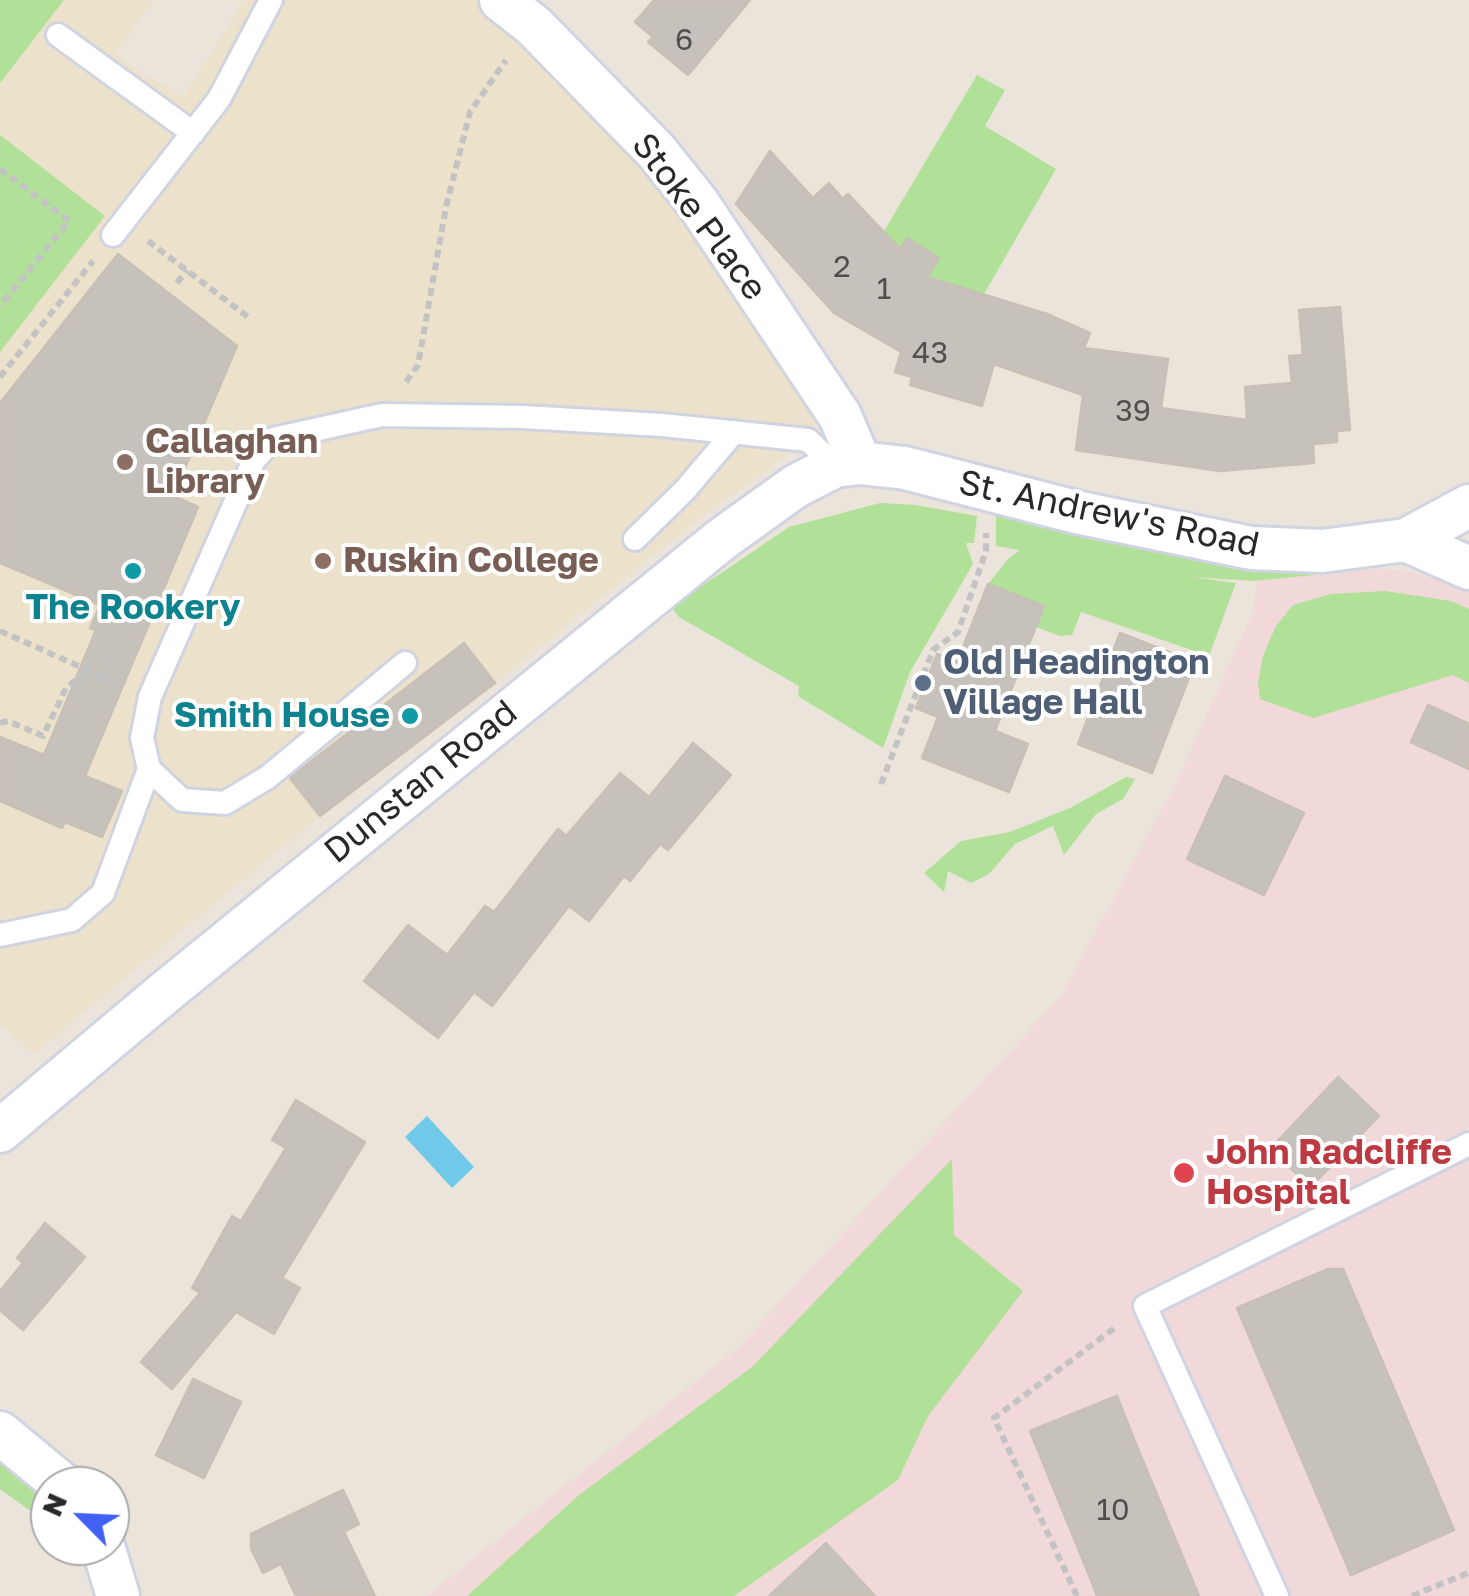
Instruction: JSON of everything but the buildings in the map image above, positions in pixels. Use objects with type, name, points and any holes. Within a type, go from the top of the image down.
[{"type":"street","name":"Stoke Place","points":[[518,13],[657,152],[697,202],[840,416],[848,464]]},
{"type":"street","name":"St. Andrew's Road","points":[[848,464],[905,468],[1112,520],[1251,548],[1322,552],[1406,540],[1469,506]]},
{"type":"street","name":"Dunstan Road","points":[[0,1131],[162,994],[722,539],[796,486],[848,464]]},
{"type":"street","points":[[1406,540],[1469,568]]},
{"type":"street","points":[[0,1433],[40,1466]]},
{"type":"street","points":[[108,1566],[118,1596]]},
{"type":"lane","points":[[118,229],[219,99],[270,0]]},
{"type":"lane","points":[[58,35],[193,133]]},
{"type":"lane","points":[[0,935],[72,920],[102,893],[149,769],[142,738],[150,698],[254,460],[274,439],[382,416],[523,417],[808,440],[848,464]]},
{"type":"lane","points":[[635,539],[685,490],[734,432]]},
{"type":"lane","points":[[149,769],[182,800],[225,803],[268,777],[405,663]]},
{"type":"lane","points":[[1277,1596],[1146,1306],[1469,1144]]},
{"type":"path","points":[[382,416],[418,365],[446,207],[470,112],[518,13]]},
{"type":"path","points":[[0,169],[69,221],[0,306]]},
{"type":"path","points":[[0,377],[118,229],[187,270],[248,317]]},
{"type":"path","points":[[177,283],[187,270]]},
{"type":"path","points":[[880,784],[933,650],[958,632],[986,552]]},
{"type":"path","points":[[0,631],[150,698]]},
{"type":"path","points":[[100,676],[110,654]]},
{"type":"path","points":[[0,723],[8,721],[43,736],[66,688],[88,670]]},
{"type":"path","points":[[1077,1596],[994,1418],[1146,1306]]},
{"type":"path","points":[[1412,1596],[1468,1573]]},
{"type":"shaded area","name":"Ruskin College","points":[[0,0],[154,0],[115,53],[145,76],[184,96],[244,0],[477,0],[520,34],[645,165],[822,415],[808,440],[696,521],[495,683],[320,816],[34,1054],[0,1025]]},
{"type":"shaded area","name":"John Radcliffe Hospital","points":[[1378,569],[1411,571],[1469,591],[1469,1596],[427,1596],[737,1349],[1061,996],[1176,783],[1254,610],[1257,581]]},
{"type":"green space","points":[[0,0],[64,0],[0,83]]},
{"type":"green space","points":[[977,75],[1005,90],[985,126],[1056,169],[972,315],[904,313],[938,257],[908,238],[890,266],[871,253]]},
{"type":"green space","points":[[0,135],[105,216],[0,352]]},
{"type":"green space","points":[[880,503],[977,516],[974,543],[966,543],[973,564],[910,672],[883,748],[798,696],[799,686],[679,617],[671,607],[789,527]]},
{"type":"green space","points":[[996,513],[1119,542],[1334,573],[1254,581],[1191,577],[1236,583],[1209,656],[1081,612],[1072,635],[1060,636],[1036,627],[1043,606],[988,584],[1020,550],[996,546]]},
{"type":"green space","points":[[1385,591],[1451,601],[1469,609],[1469,683],[1453,675],[1313,718],[1260,699],[1258,682],[1263,656],[1276,626],[1293,605],[1331,594]]},
{"type":"green space","points":[[1126,777],[1135,779],[1123,799],[1096,814],[1064,855],[1053,826],[1015,844],[989,874],[971,883],[948,871],[944,892],[924,873],[961,841],[1010,832],[1070,808]]},
{"type":"green space","points":[[952,1159],[954,1235],[1023,1291],[928,1416],[898,1480],[734,1596],[467,1596],[579,1495],[752,1367]]},
{"type":"green space","points":[[0,1459],[30,1488],[30,1511],[0,1489]]},
{"type":"water","points":[[427,1116],[474,1167],[452,1188],[405,1137]]},
{"type":"place","name":"Callaghan Library","points":[[125,462]]},
{"type":"place","name":"Ruskin College","points":[[323,561]]},
{"type":"place","name":"The Rookery","points":[[133,571]]},
{"type":"place","name":"Old Headington Village Hall","points":[[923,683]]},
{"type":"place","name":"Smith House","points":[[410,716]]},
{"type":"place","name":"John Radcliffe Hospital","points":[[1184,1173]]}]
